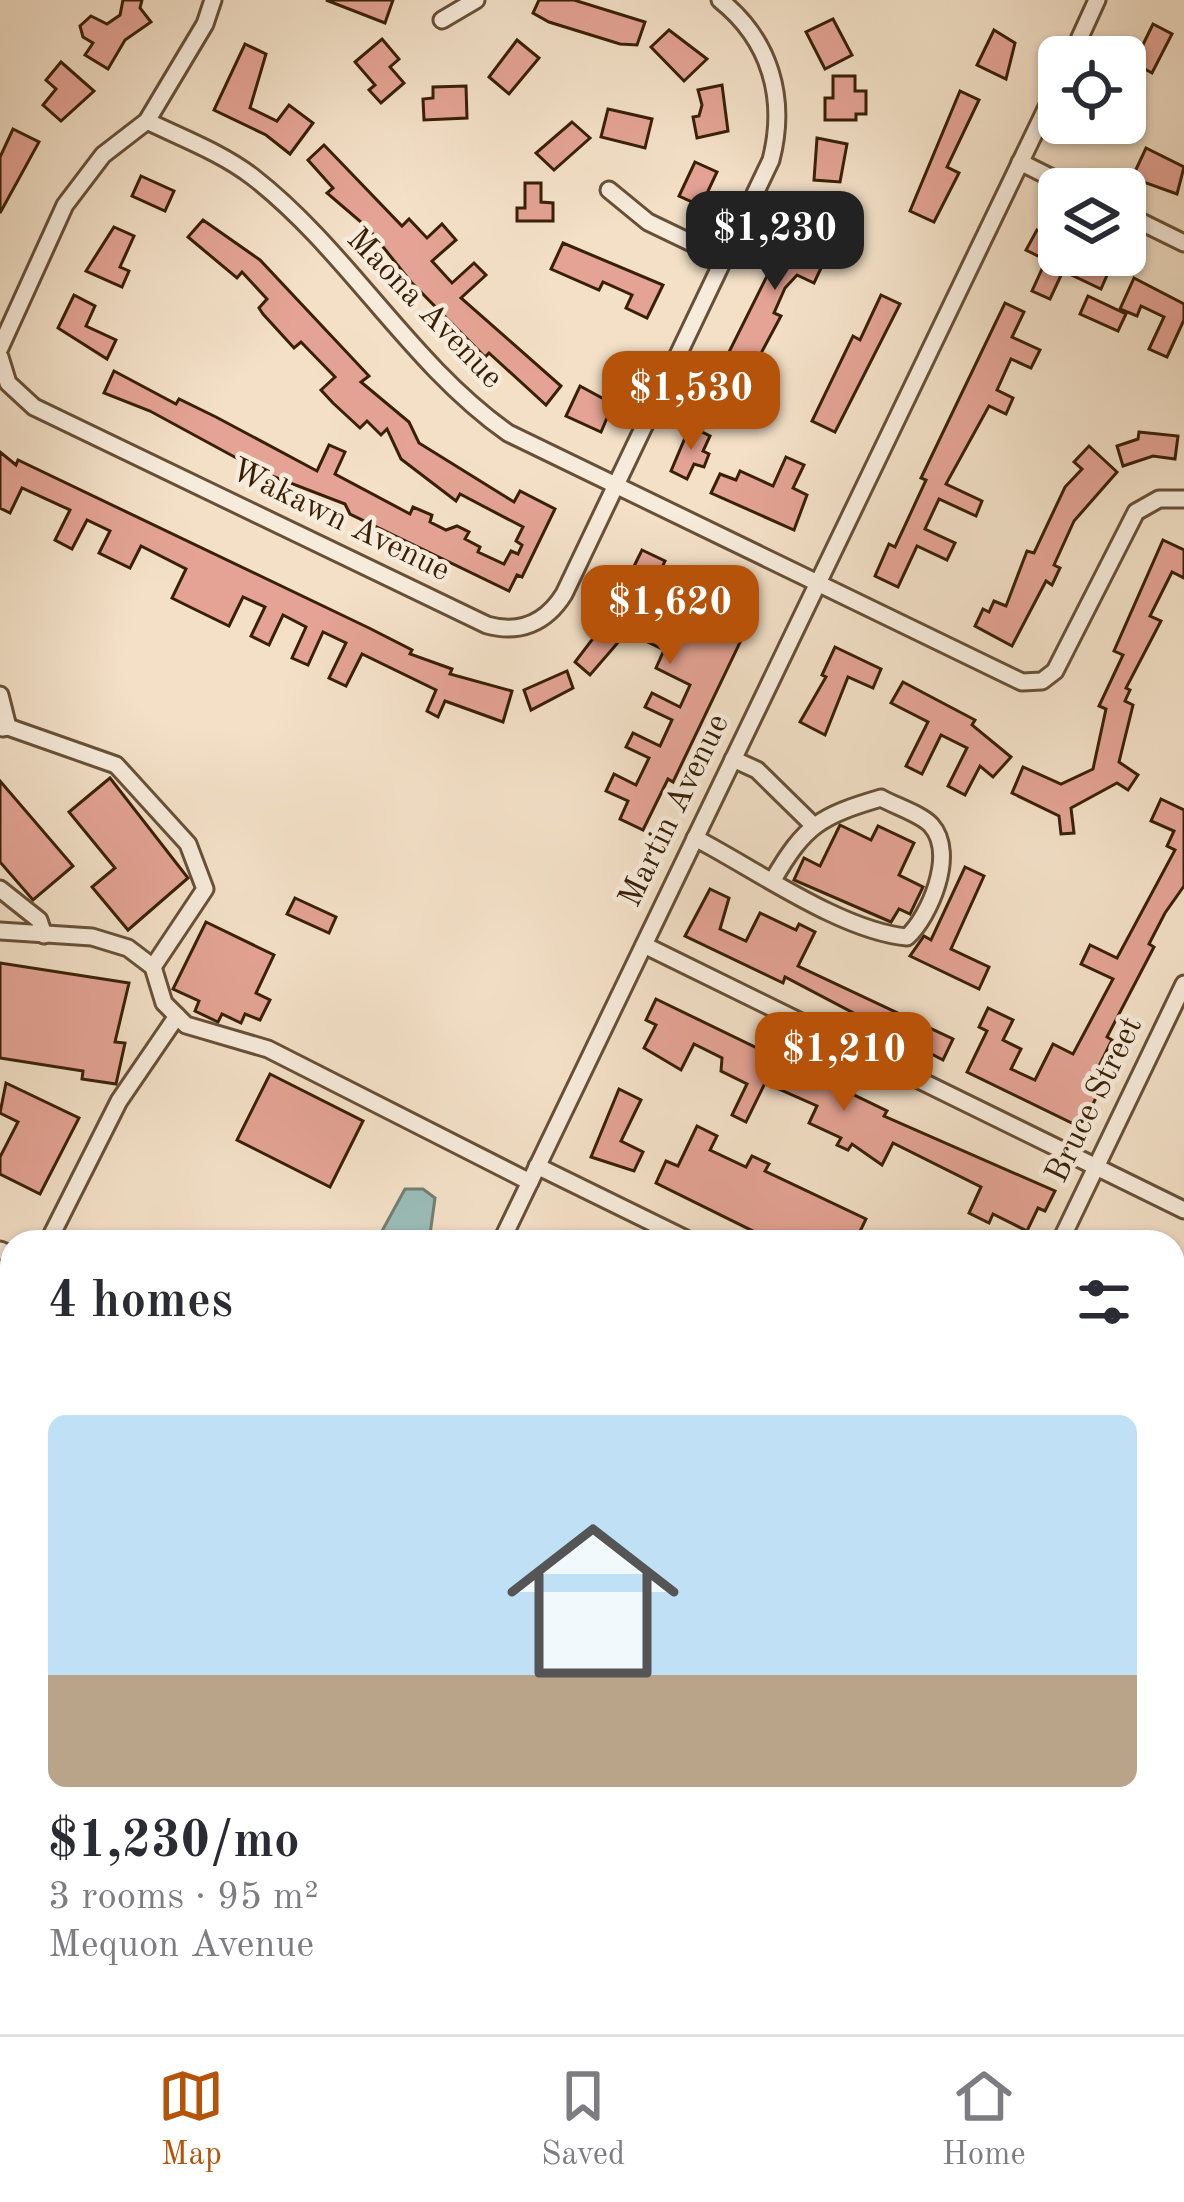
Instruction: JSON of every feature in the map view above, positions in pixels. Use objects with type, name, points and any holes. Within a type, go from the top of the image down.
[{"type":"street","name":"Wakawn Avenue","points":[[212,0],[205,24],[147,121],[112,146],[74,190],[6,326],[0,353],[8,383],[28,404],[494,627],[532,624],[556,607],[770,165],[778,110],[763,52],[719,0]]},
{"type":"street","points":[[442,20],[476,0]]},
{"type":"street","points":[[1081,36],[1097,0]]},
{"type":"street","name":"Maona Avenue","points":[[147,121],[232,163],[270,192],[479,411],[526,443],[1022,682],[1046,680],[1060,662],[1130,519],[1150,502],[1184,499]]},
{"type":"street","name":"Martin Avenue","points":[[507,1230],[1038,125]]},
{"type":"street","points":[[1020,162],[1038,171]]},
{"type":"street","points":[[609,190],[648,222],[725,259]]},
{"type":"street","points":[[1146,224],[1184,243]]},
{"type":"street","points":[[0,694],[4,728],[116,765],[188,844],[205,889],[154,967]]},
{"type":"street","points":[[733,759],[757,770],[813,824]]},
{"type":"street","points":[[695,838],[773,880],[882,935],[907,937],[924,921],[941,848],[931,825],[881,798],[833,812],[801,832],[773,880]]},
{"type":"street","points":[[0,889],[39,920],[44,935]]},
{"type":"street","points":[[0,931],[92,937],[128,948],[154,967],[164,1003],[186,1025],[268,1048],[533,1174],[664,1230]]},
{"type":"street","points":[[644,945],[1184,1210]]},
{"type":"street","name":"Bruce Street","points":[[1066,1230],[1184,984]]},
{"type":"street","points":[[54,1230],[118,1101],[177,1016]]},
{"type":"water","points":[[405,1189],[423,1189],[435,1198],[431,1230],[383,1230]]},
{"type":"building","points":[[123,0],[142,0],[140,8],[151,22],[125,40],[108,69],[85,55],[93,43],[83,37],[80,26],[91,16],[107,24],[120,15]]},
{"type":"building","points":[[326,0],[393,0],[385,23]]},
{"type":"building","points":[[539,0],[574,0],[645,22],[637,45],[620,44],[549,22],[533,13]]},
{"type":"building","points":[[833,19],[852,55],[825,69],[806,32]]},
{"type":"building","points":[[1153,24],[1172,34],[1152,73],[1146,70],[1146,38]]},
{"type":"building","points":[[669,30],[707,59],[684,81],[651,47]]},
{"type":"building","points":[[994,30],[1015,43],[1006,79],[977,65]]},
{"type":"building","points":[[382,39],[399,59],[390,67],[404,83],[381,103],[369,90],[375,85],[355,62]]},
{"type":"building","points":[[517,40],[539,58],[509,94],[489,77]]},
{"type":"building","points":[[245,44],[266,54],[250,108],[277,121],[289,105],[313,123],[290,154],[266,135],[214,110]]},
{"type":"building","points":[[61,62],[94,91],[61,121],[43,105],[56,89],[46,80]]},
{"type":"building","points":[[833,76],[855,76],[855,91],[866,91],[866,114],[856,114],[856,120],[825,120],[825,98],[833,98]]},
{"type":"building","points":[[722,85],[728,131],[697,138],[693,117],[699,116],[702,105],[698,90]]},
{"type":"building","points":[[466,86],[467,118],[424,120],[423,99],[433,98],[433,87]]},
{"type":"building","points":[[960,91],[979,100],[947,167],[959,173],[934,222],[910,211]]},
{"type":"building","points":[[608,109],[652,119],[645,148],[601,137]]},
{"type":"building","points":[[572,122],[590,138],[554,170],[536,153]]},
{"type":"building","points":[[13,129],[39,142],[0,213],[0,157]]},
{"type":"building","points":[[817,138],[847,144],[840,182],[814,180]]},
{"type":"building","points":[[324,145],[402,226],[409,219],[427,238],[442,224],[456,240],[432,261],[452,283],[474,263],[486,275],[461,298],[561,386],[546,405],[489,353],[485,357],[411,282],[368,228],[327,193],[333,188],[308,160]]},
{"type":"building","points":[[1146,148],[1184,167],[1177,194],[1146,183],[1146,168],[1137,168]]},
{"type":"building","points":[[695,162],[717,172],[701,206],[679,196]]},
{"type":"building","points":[[141,176],[174,191],[165,211],[132,196]]},
{"type":"building","points":[[525,183],[541,183],[541,202],[553,203],[553,221],[517,221],[517,208],[525,208]]},
{"type":"building","points":[[805,200],[826,210],[804,258],[822,266],[814,283],[797,275],[785,288],[774,313],[781,316],[744,385],[723,375],[728,364],[724,362]]},
{"type":"building","points":[[203,220],[260,260],[369,376],[361,382],[409,422],[419,443],[514,502],[520,491],[555,509],[522,577],[517,575],[509,591],[350,514],[345,504],[264,473],[150,411],[104,393],[114,371],[176,404],[179,399],[216,417],[317,471],[329,445],[345,452],[335,474],[410,514],[413,507],[432,515],[430,522],[446,530],[457,526],[469,532],[465,539],[480,547],[478,552],[504,564],[511,551],[518,554],[522,545],[516,541],[523,527],[460,494],[456,501],[401,459],[387,429],[381,435],[367,421],[360,428],[333,403],[321,390],[335,377],[301,342],[294,348],[263,314],[259,308],[267,299],[242,272],[237,278],[188,237]]},
{"type":"building","points":[[114,227],[134,236],[120,267],[129,271],[122,287],[86,271]]},
{"type":"building","points":[[1037,230],[1038,230],[1038,256],[1026,250]]},
{"type":"building","points":[[563,243],[663,285],[647,318],[626,308],[632,295],[603,282],[599,290],[551,269]]},
{"type":"building","points":[[1039,276],[1061,276],[1050,299],[1032,291]]},
{"type":"building","points":[[1074,276],[1107,276],[1101,289]]},
{"type":"building","points":[[1134,278],[1184,304],[1184,320],[1167,357],[1149,349],[1164,317],[1141,306],[1137,316],[1120,309]]},
{"type":"building","points":[[74,295],[95,306],[86,326],[116,340],[107,359],[58,328]]},
{"type":"building","points":[[881,295],[900,304],[835,432],[812,421],[853,336],[860,340]]},
{"type":"building","points":[[1088,296],[1126,314],[1118,331],[1080,314]]},
{"type":"building","points":[[1005,303],[1024,312],[1012,337],[1040,350],[1031,368],[1011,359],[997,390],[1013,398],[1006,414],[989,406],[946,484],[982,501],[976,516],[939,499],[925,529],[955,543],[947,560],[917,546],[898,587],[875,576],[889,544],[895,547],[926,480],[921,478]]},
{"type":"building","points":[[580,386],[613,404],[601,432],[566,416]]},
{"type":"building","points":[[690,426],[710,436],[703,451],[709,454],[704,467],[694,464],[687,479],[671,471]]},
{"type":"building","points":[[1139,432],[1178,436],[1175,459],[1153,456],[1123,466],[1117,446],[1138,439]]},
{"type":"building","points":[[1089,446],[1117,472],[1074,521],[1054,565],[1060,568],[1052,585],[1046,581],[1012,646],[975,626],[983,609],[989,612],[994,601],[1006,606],[1027,551],[1034,553],[1065,487],[1082,469],[1074,462]]},
{"type":"building","points":[[0,452],[16,465],[18,460],[369,628],[412,650],[410,654],[452,669],[450,674],[512,691],[503,722],[445,701],[438,717],[427,711],[436,690],[362,654],[346,686],[329,678],[346,643],[323,632],[308,665],[292,658],[306,627],[283,615],[269,645],[251,636],[265,607],[243,597],[229,626],[190,607],[172,598],[186,569],[141,546],[130,568],[99,553],[110,531],[87,520],[72,549],[55,540],[70,510],[22,488],[10,513],[0,508]]},
{"type":"building","points":[[786,457],[804,465],[793,488],[807,495],[794,530],[711,493],[720,474],[736,480],[740,471],[773,486]]},
{"type":"building","points":[[1163,540],[1184,550],[1184,578],[1172,572],[1150,616],[1161,621],[1126,688],[1130,690],[1125,701],[1133,705],[1119,762],[1138,775],[1128,790],[1117,783],[1071,808],[1074,833],[1061,834],[1059,816],[1012,793],[1023,767],[1061,784],[1093,769],[1106,709],[1099,706],[1123,655],[1114,651]]},
{"type":"building","points":[[642,550],[665,561],[660,572],[685,590],[714,604],[721,590],[757,607],[673,782],[668,779],[643,830],[620,819],[628,801],[606,791],[614,774],[636,785],[649,758],[626,747],[633,733],[660,746],[672,720],[645,707],[652,693],[680,707],[690,685],[656,668],[664,650],[627,632],[590,675],[575,662],[608,619]],"holes":[[[650,590],[683,605],[672,632],[637,616]]]},
{"type":"building","points":[[835,647],[881,669],[873,688],[848,677],[825,735],[800,722],[826,677],[822,675]]},
{"type":"building","points":[[567,671],[573,688],[531,710],[524,690]]},
{"type":"building","points":[[903,682],[975,720],[972,725],[1011,757],[993,777],[980,766],[965,795],[948,786],[967,748],[941,735],[922,774],[906,766],[928,722],[891,703]]},
{"type":"building","points":[[110,778],[188,878],[128,930],[92,887],[115,868],[69,812]]},
{"type":"building","points":[[0,781],[73,866],[33,900],[0,862]]},
{"type":"building","points":[[1161,799],[1184,810],[1184,886],[1149,944],[1154,947],[1107,1037],[1112,1040],[1100,1064],[1110,1069],[1092,1106],[1098,1109],[1089,1127],[1076,1125],[967,1072],[987,1031],[979,1027],[988,1008],[1013,1020],[1003,1040],[1021,1049],[1011,1069],[1035,1080],[1053,1044],[1073,1054],[1113,979],[1081,964],[1090,945],[1117,958],[1175,850],[1167,846],[1174,831],[1151,821]]},
{"type":"building","points":[[840,825],[871,840],[878,826],[914,843],[899,875],[923,887],[910,914],[899,909],[891,922],[794,880],[804,858],[820,866]]},
{"type":"building","points":[[965,867],[984,876],[951,949],[989,967],[979,989],[910,956],[924,936],[931,940]]},
{"type":"building","points":[[710,889],[729,898],[720,929],[746,941],[760,913],[796,930],[799,924],[815,932],[798,966],[953,1039],[943,1060],[785,977],[783,983],[685,936]]},
{"type":"building","points":[[295,898],[336,917],[329,933],[287,914]]},
{"type":"building","points":[[206,922],[274,955],[256,993],[270,1000],[260,1020],[245,1014],[241,1023],[222,1014],[218,1022],[195,1011],[199,1001],[173,989]]},
{"type":"building","points":[[0,963],[129,983],[115,1042],[125,1043],[116,1084],[82,1079],[83,1071],[0,1058]]},
{"type":"building","points":[[656,999],[887,1111],[884,1116],[1055,1191],[1045,1211],[1038,1208],[1027,1230],[993,1214],[989,1223],[969,1213],[981,1187],[893,1143],[882,1165],[852,1144],[848,1150],[837,1145],[841,1138],[809,1123],[817,1106],[765,1083],[746,1122],[732,1115],[747,1084],[721,1071],[722,1058],[694,1044],[681,1070],[644,1048],[656,1025],[646,1020]]},
{"type":"building","points":[[270,1074],[363,1121],[330,1187],[237,1140]]},
{"type":"building","points":[[6,1083],[79,1118],[40,1194],[0,1174],[0,1157],[18,1122],[0,1113]]},
{"type":"building","points":[[619,1089],[641,1100],[621,1141],[643,1152],[634,1171],[591,1157]]},
{"type":"building","points":[[697,1126],[717,1136],[710,1150],[746,1167],[752,1156],[769,1164],[765,1171],[866,1219],[861,1230],[751,1230],[656,1183],[666,1161],[678,1166]]}]
